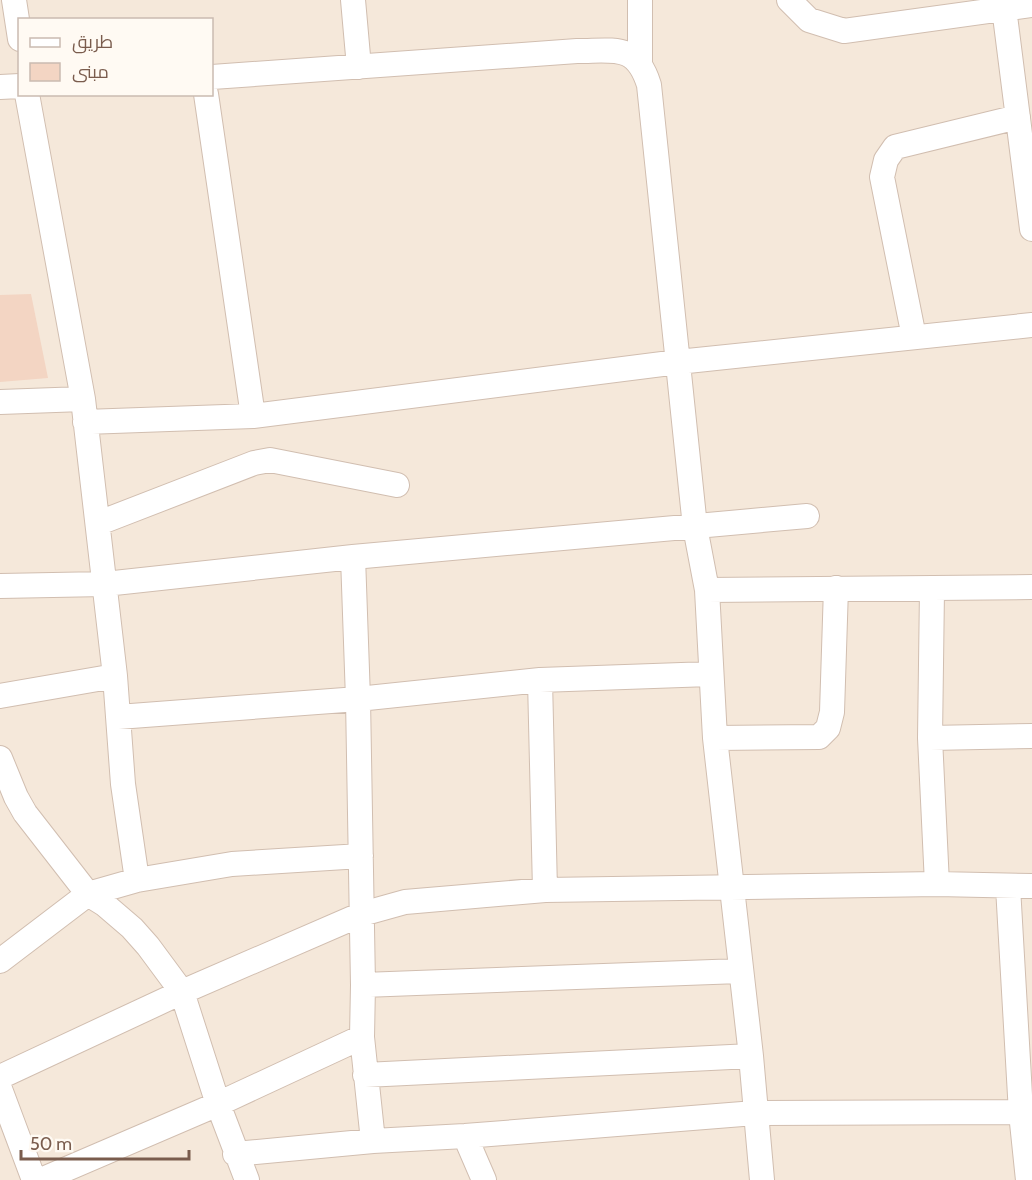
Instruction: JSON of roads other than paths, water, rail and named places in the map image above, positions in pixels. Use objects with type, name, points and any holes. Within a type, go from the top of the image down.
[{"type":"street","points":[[14,0],[18,26]]},
{"type":"street","points":[[353,0],[359,67]]},
{"type":"street","points":[[640,0],[640,63]]},
{"type":"street","points":[[789,0],[809,20],[844,31],[1004,4],[1032,5]]},
{"type":"street","points":[[1004,4],[1032,229]]},
{"type":"street","points":[[213,77],[577,51],[625,53],[635,57],[640,63],[649,86],[695,527],[707,590],[715,738],[762,1180]]},
{"type":"street","points":[[0,87],[18,86]]},
{"type":"street","points":[[27,96],[84,411],[99,522],[115,676],[123,784],[137,880]]},
{"type":"street","points":[[206,96],[253,416]]},
{"type":"street","points":[[914,338],[882,177],[886,160],[895,147],[1018,117]]},
{"type":"street","points":[[0,402],[84,411],[253,416],[678,362],[1032,325]]},
{"type":"street","points":[[99,522],[254,463],[270,460],[398,484]]},
{"type":"street","points":[[0,586],[105,584],[353,557],[807,516]]},
{"type":"street","points":[[353,557],[361,856],[362,1037],[373,1141]]},
{"type":"street","points":[[707,590],[836,588],[932,590],[1032,587]]},
{"type":"street","points":[[715,738],[819,737],[828,728],[831,712],[836,588]]},
{"type":"street","points":[[932,590],[930,738],[937,884]]},
{"type":"street","points":[[118,717],[358,699],[540,680],[710,674]]},
{"type":"street","points":[[0,696],[115,676]]},
{"type":"street","points":[[540,680],[544,890]]},
{"type":"street","points":[[930,738],[1032,736]]},
{"type":"street","points":[[0,758],[8,799],[26,813],[88,894],[104,904],[132,928],[182,992],[235,1154],[247,1180]]},
{"type":"street","points":[[0,961],[88,894],[137,880],[232,864],[361,856]]},
{"type":"street","points":[[0,1077],[182,992],[362,914],[405,902],[544,890],[937,884],[1032,886]]},
{"type":"street","points":[[1008,887],[1026,1112],[1028,1180]]},
{"type":"street","points":[[363,985],[740,971]]},
{"type":"street","points":[[41,1180],[218,1104],[362,1037]]},
{"type":"street","points":[[365,1075],[750,1056]]},
{"type":"street","points":[[0,1089],[34,1180]]},
{"type":"street","points":[[235,1154],[373,1141],[755,1113],[1026,1112]]},
{"type":"street","points":[[465,1136],[484,1180]]}]
